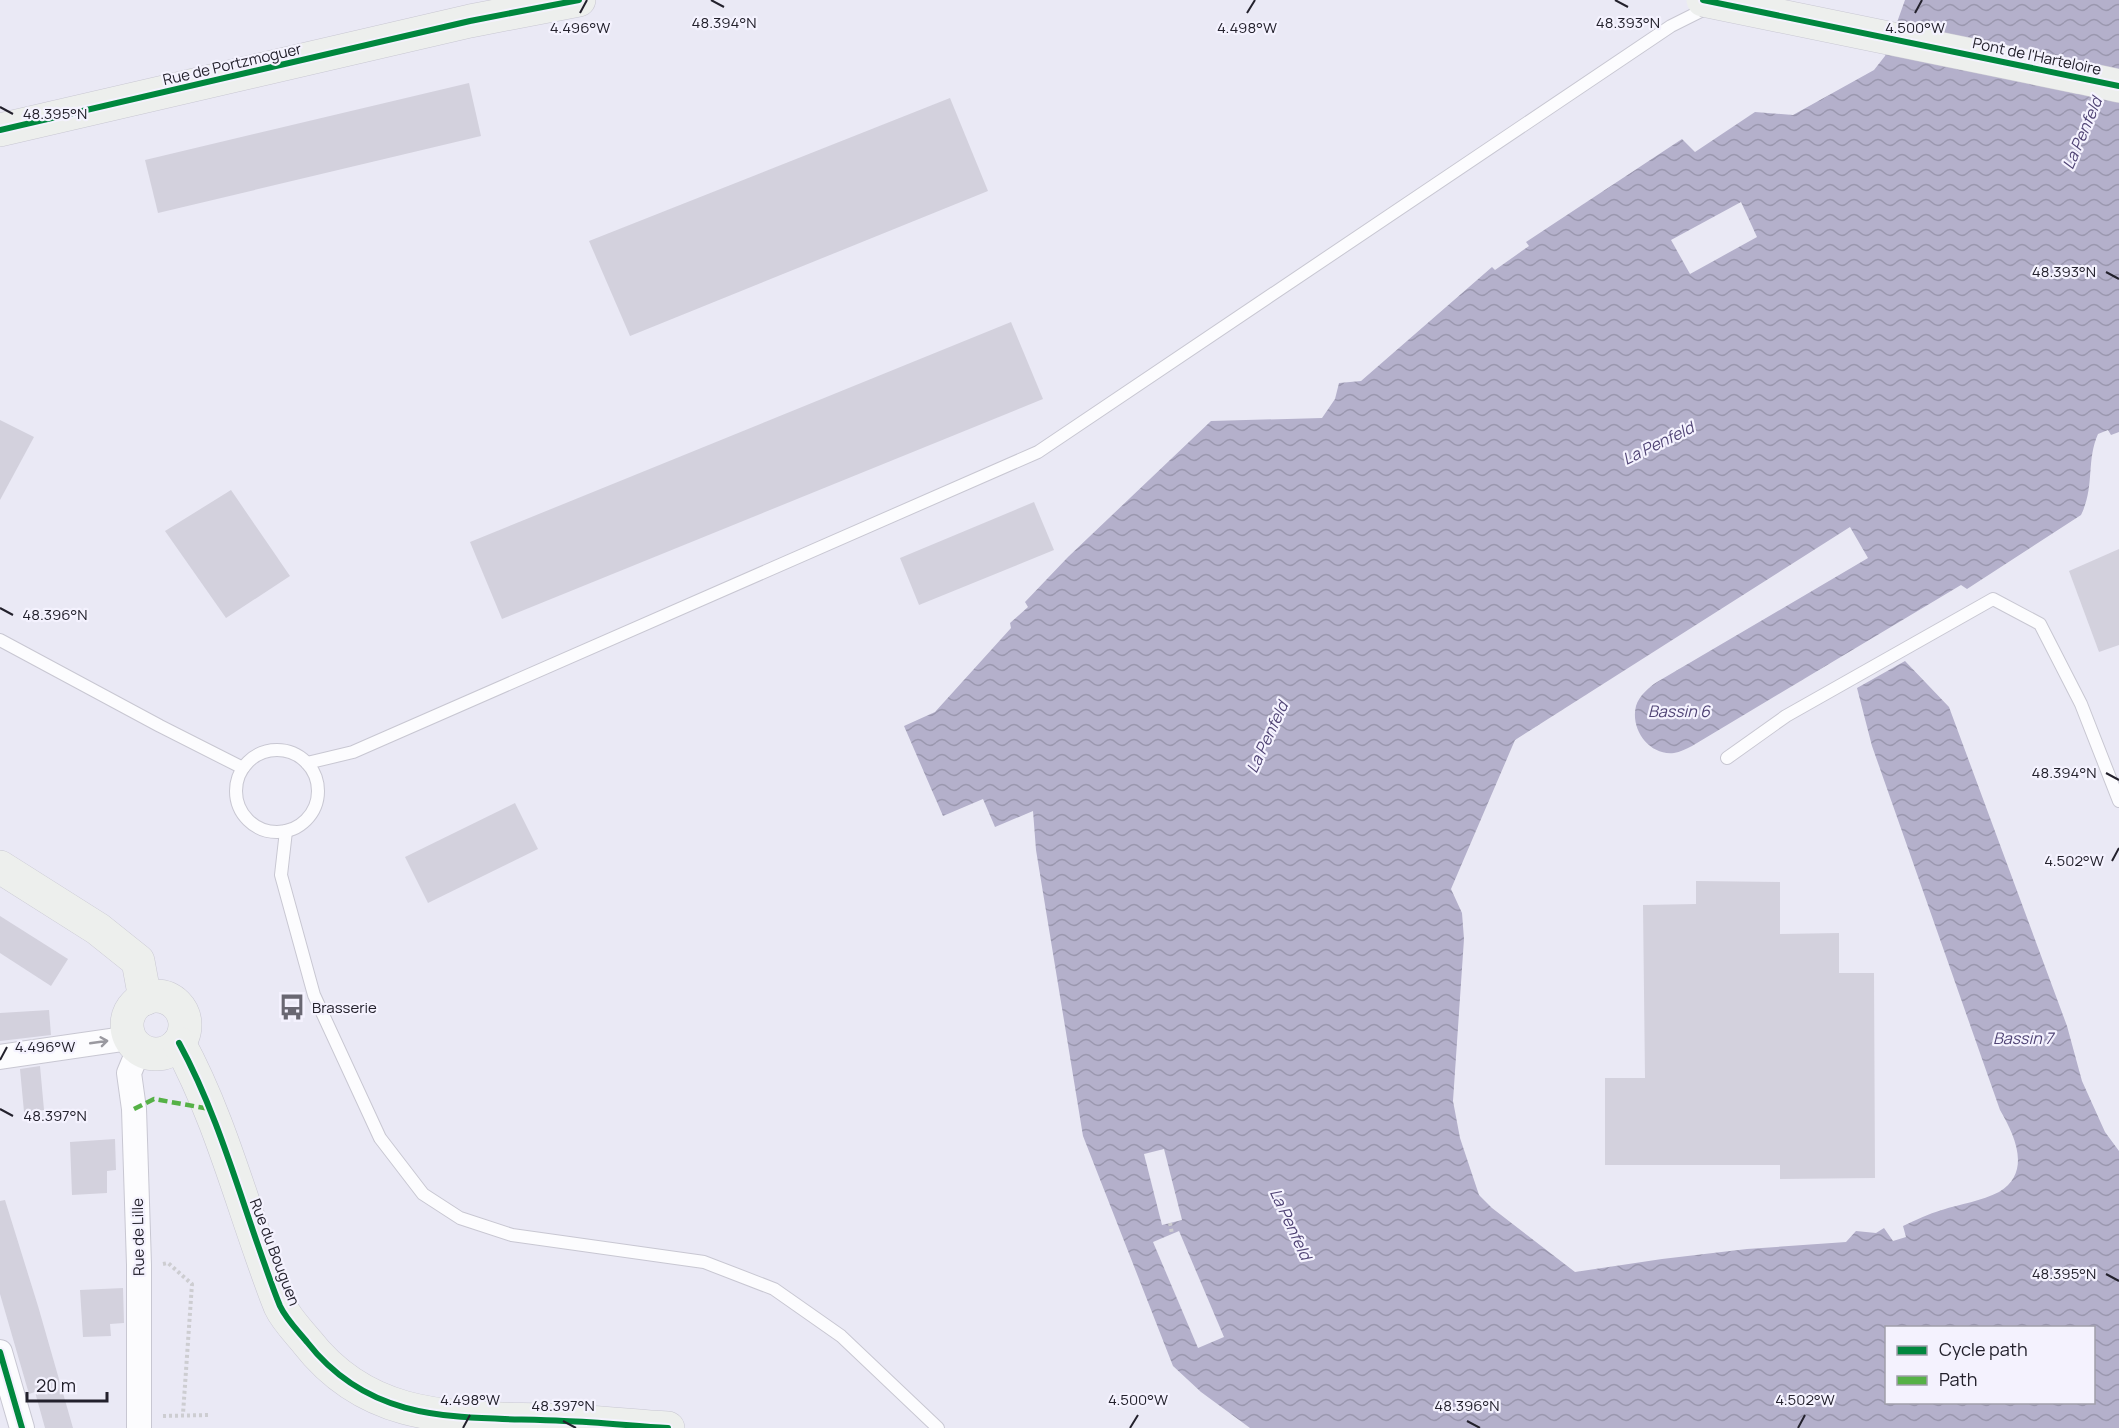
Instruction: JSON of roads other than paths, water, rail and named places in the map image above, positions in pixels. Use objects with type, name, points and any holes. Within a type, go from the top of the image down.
[{"type":"street","name":"Rue de Portzmoguer","points":[[470,21],[517,0]]},
{"type":"street","name":"Rue de Portzmoguer","points":[[0,130],[470,21],[579,0]]},
{"type":"street","name":"Pont de l'Harteloire","points":[[1703,0],[2119,86]]},
{"type":"street","points":[[0,867],[98,929],[138,961],[145,999]]},
{"type":"street","points":[[0,1057],[135,1043],[155,1054],[168,1052],[179,1043],[184,1034],[183,1014],[178,1007],[166,998],[155,996],[136,1004],[127,1020],[135,1043]]},
{"type":"street","name":"Rue de Lille","points":[[135,1043],[129,1073],[134,1109],[138,1243],[139,1428]]},
{"type":"street","name":"Rue du Bouguen","points":[[179,1043],[210,1109],[281,1308],[316,1355],[342,1380],[374,1400],[417,1413],[464,1419],[564,1421],[668,1428]]},
{"type":"street","points":[[0,1352],[22,1428]]},
{"type":"lane","points":[[307,763],[353,752],[1038,452],[1671,26],[1713,5],[1716,0]]},
{"type":"lane","points":[[1727,758],[1786,716],[1993,599],[2040,624],[2081,704],[2119,801]]},
{"type":"lane","points":[[0,640],[243,768]]},
{"type":"lane","points":[[281,751],[295,754],[307,763],[315,775],[318,789],[316,803],[305,821],[286,831],[274,832],[260,828],[248,820],[240,808],[236,795],[243,768],[254,757],[267,752],[281,751]]},
{"type":"lane","points":[[286,831],[281,875],[314,995],[380,1138],[423,1194],[460,1218],[512,1235],[704,1262],[774,1289],[841,1336],[938,1428]]},
{"type":"water","points":[[1905,0],[2119,0],[2119,432],[2111,435],[2108,430],[2098,434],[2092,454],[2088,494],[2081,515],[1967,589],[1961,585],[1692,746],[1674,753],[1665,753],[1649,746],[1639,732],[1636,723],[1636,706],[1642,695],[1657,682],[1868,558],[1850,527],[1515,740],[1451,889],[1462,913],[1464,939],[1453,1101],[1460,1138],[1479,1195],[1492,1208],[1575,1272],[1747,1249],[1846,1242],[1856,1231],[1876,1233],[1884,1228],[1893,1241],[1906,1237],[1903,1226],[1922,1217],[1992,1195],[2009,1184],[2018,1164],[2015,1142],[2000,1110],[1872,746],[1857,688],[1905,661],[1949,707],[2067,1026],[2082,1081],[2105,1132],[2119,1151],[2119,1428],[1250,1428],[1201,1392],[1173,1366],[1083,1136],[1036,850],[1033,811],[995,827],[983,799],[943,816],[904,726],[935,712],[1011,628],[1010,623],[1028,607],[1025,602],[1068,557],[1211,421],[1322,418],[1335,399],[1339,383],[1361,381],[1492,267],[1495,270],[1529,246],[1526,242],[1682,139],[1695,152],[1755,112],[1793,115],[1874,70],[1885,56]]},
{"type":"place","name":"Brasserie","points":[[292,1007]]},
{"type":"water label","name":"La Penfeld","points":[[2082,133]]},
{"type":"water label","name":"La Penfeld","points":[[1658,443]]},
{"type":"water label","name":"Bassin 6","points":[[1679,711]]},
{"type":"water label","name":"La Penfeld","points":[[1267,737]]},
{"type":"water label","name":"Bassin 7","points":[[2023,1038]]},
{"type":"water label","name":"La Penfeld","points":[[1291,1224]]}]
